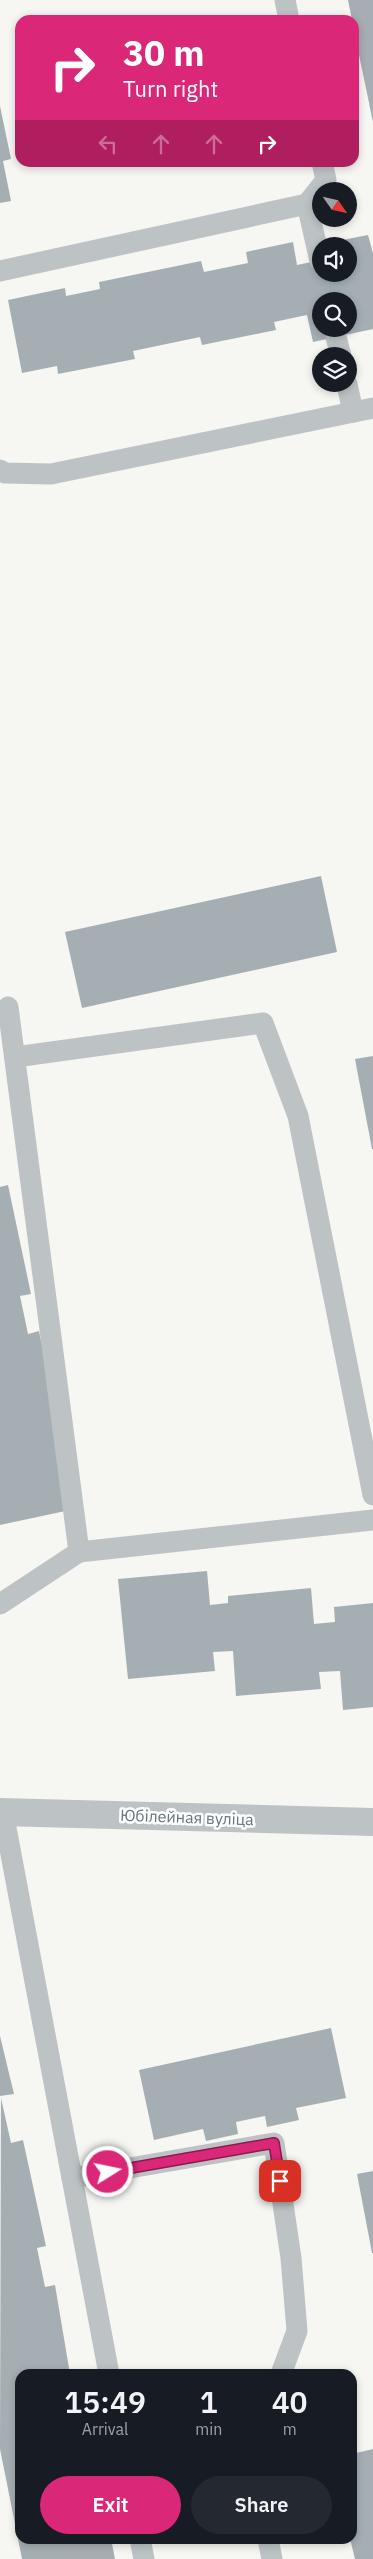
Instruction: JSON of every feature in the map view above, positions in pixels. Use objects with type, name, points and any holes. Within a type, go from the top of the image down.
[{"type":"street","name":"Юбілейная вуліца","points":[[1,1812],[373,1822]]},
{"type":"lane","points":[[285,0],[288,15]]},
{"type":"lane","points":[[0,270],[307,204],[326,180],[323,167]]},
{"type":"lane","points":[[307,204],[315,237]]},
{"type":"lane","points":[[0,470],[5,473],[51,474],[363,410],[352,392]]},
{"type":"lane","points":[[8,1007],[79,1552]]},
{"type":"lane","points":[[15,1057],[263,1023],[298,1116],[373,1495]]},
{"type":"lane","points":[[0,1604],[79,1552],[373,1520]]},
{"type":"lane","points":[[1,1812],[108,2369]]},
{"type":"lane","points":[[72,2178],[274,2143],[291,2258],[297,2331],[283,2369]]},
{"type":"lane","points":[[141,2544],[144,2559]]},
{"type":"lane","points":[[269,2544],[272,2559]]},
{"type":"building","points":[[348,0],[373,0],[373,122],[359,55],[359,15],[351,15]]},
{"type":"building","points":[[0,106],[11,159],[3,161],[11,201],[0,203]]},
{"type":"building","points":[[368,235],[373,253],[373,329],[357,332],[357,292],[312,292],[312,337],[336,337],[313,342],[307,315],[274,322],[276,330],[202,345],[200,337],[133,351],[135,359],[58,374],[57,366],[22,373],[8,300],[65,288],[66,296],[100,289],[99,282],[201,261],[204,272],[248,263],[246,252],[293,242],[297,265],[312,262],[312,282],[357,282],[357,237]]},
{"type":"building","points":[[321,876],[337,952],[82,1008],[65,932]]},
{"type":"building","points":[[373,1056],[373,1149],[372,1149],[355,1059]]},
{"type":"building","points":[[8,1185],[31,1294],[20,1296],[28,1334],[39,1331],[60,1434],[70,1510],[0,1525],[0,1187]]},
{"type":"building","points":[[207,1571],[210,1605],[228,1603],[228,1596],[311,1588],[314,1624],[335,1622],[334,1607],[373,1603],[373,1707],[343,1710],[340,1671],[319,1672],[321,1689],[236,1696],[233,1651],[213,1652],[215,1671],[128,1679],[118,1579]]},
{"type":"building","points":[[331,2028],[346,2098],[296,2108],[299,2120],[267,2127],[265,2116],[236,2122],[238,2134],[206,2141],[203,2129],[154,2140],[139,2070]]},
{"type":"building","points":[[0,2036],[14,2094],[0,2096]]},
{"type":"building","points":[[1,2098],[11,2143],[23,2140],[46,2246],[37,2248],[45,2287],[55,2285],[69,2369],[15,2369],[15,2524],[0,2449]]},
{"type":"building","points":[[373,2171],[373,2253],[372,2253],[357,2174]]},
{"type":"building","points":[[373,2449],[373,2559],[355,2559],[351,2544],[357,2544],[357,2453]]},
{"type":"building","points":[[19,2544],[112,2544],[115,2559],[22,2559]]},
{"type":"route","points":[[108,2172],[274,2143],[280,2181]]}]
